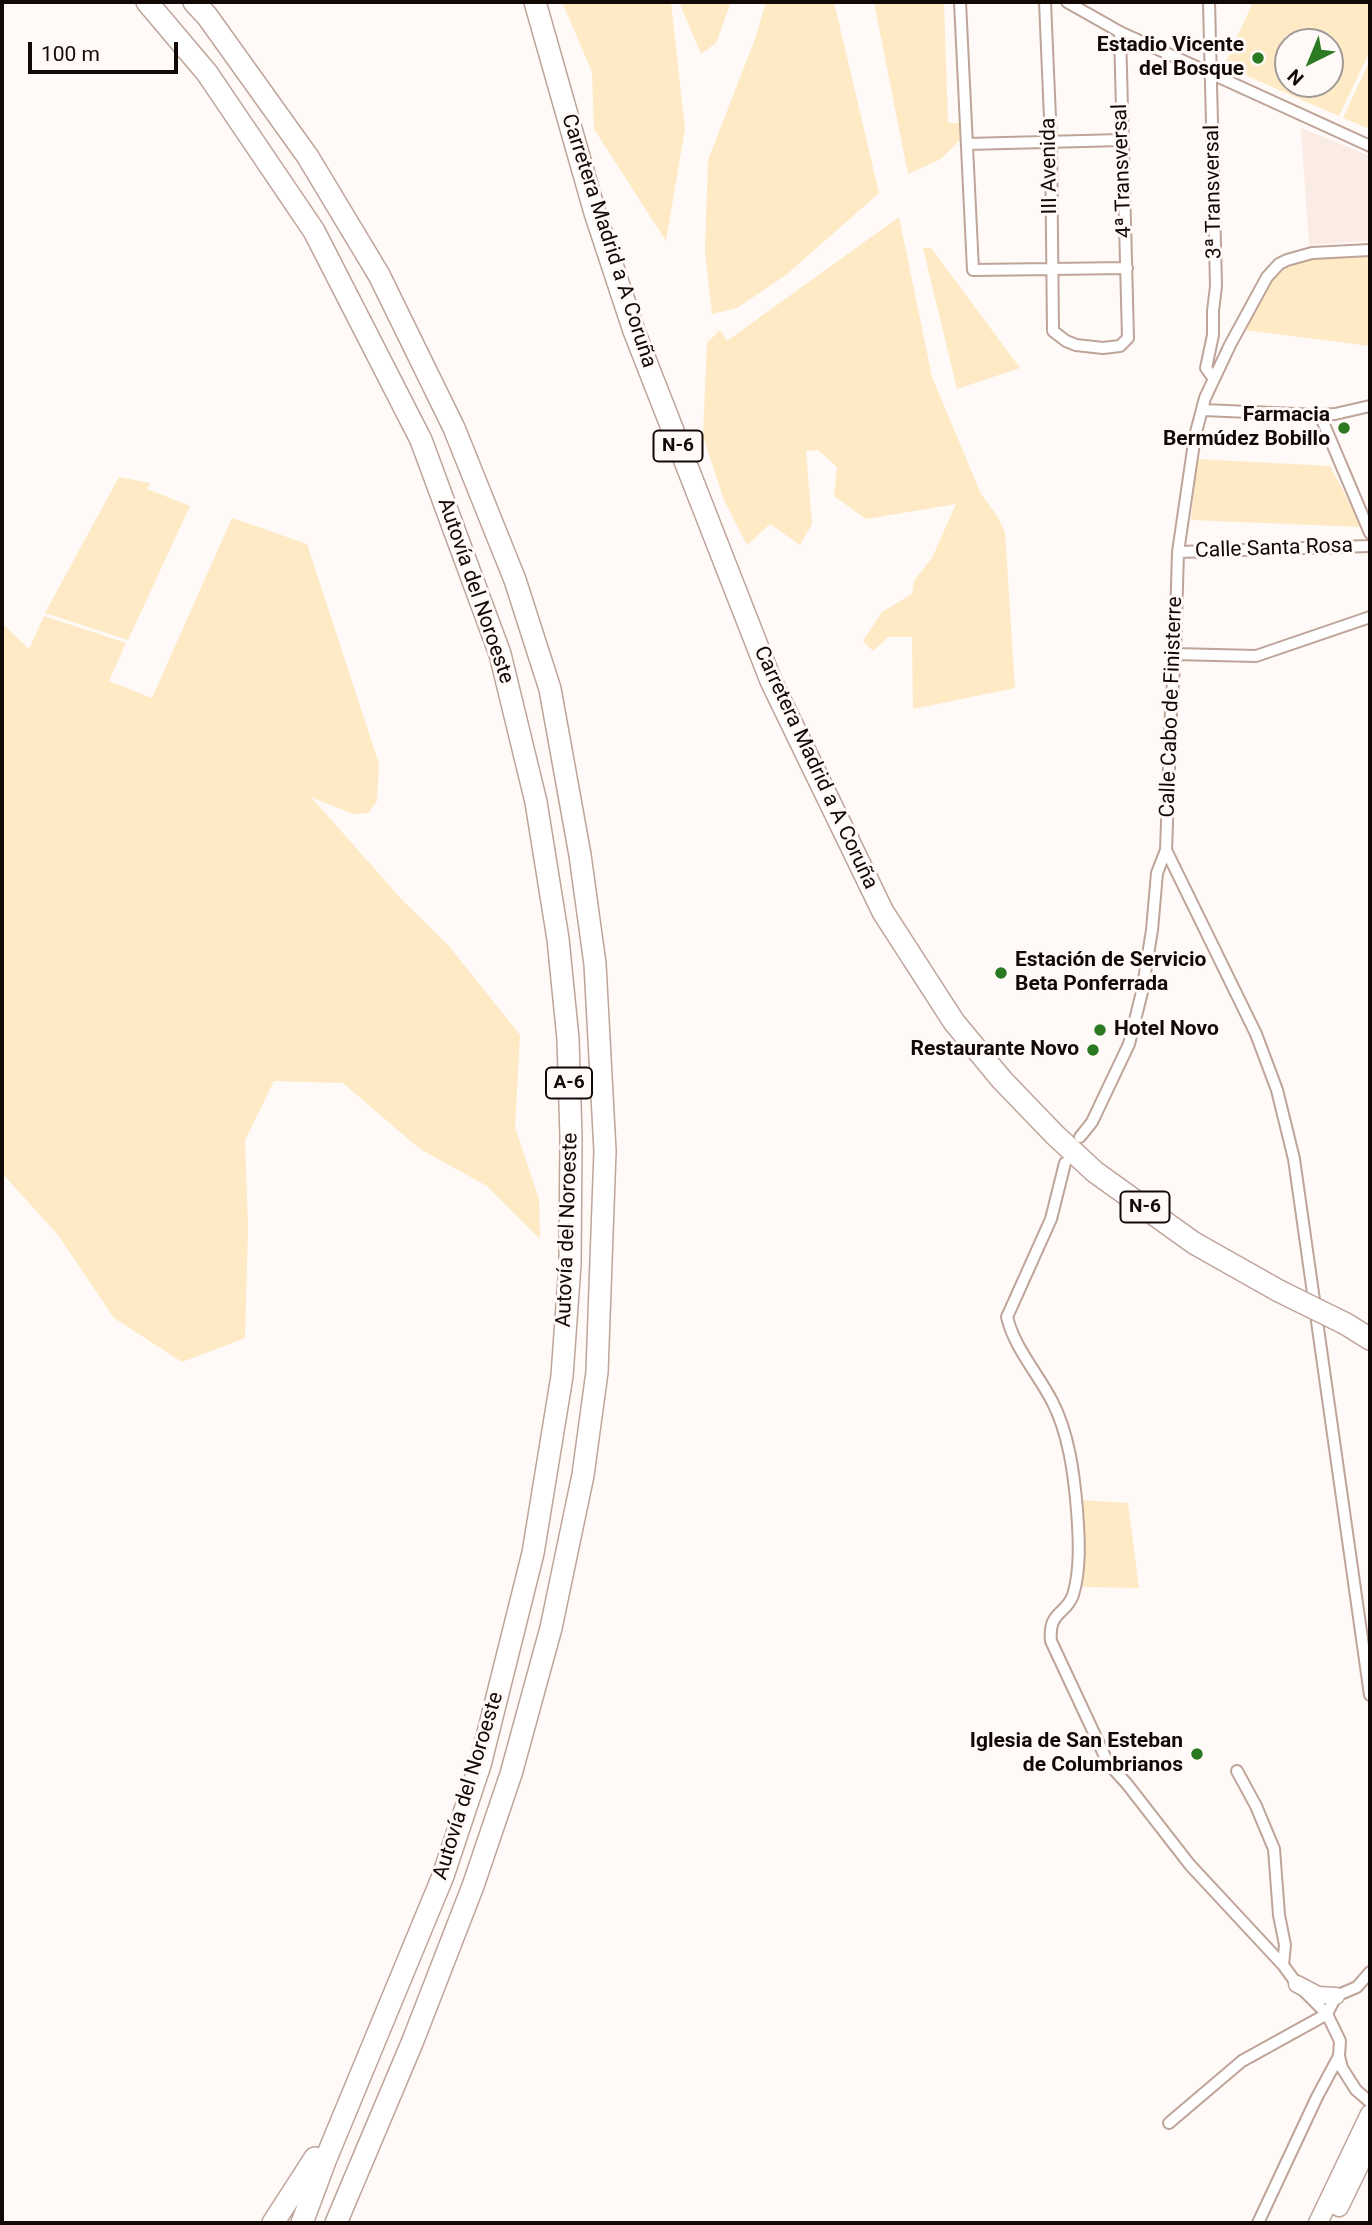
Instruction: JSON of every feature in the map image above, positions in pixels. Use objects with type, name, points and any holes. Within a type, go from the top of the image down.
[{"type":"highway","name":"Autovía del Noroeste","points":[[147,2],[206,73],[314,231],[421,440],[500,654],[536,802],[558,939],[568,1039],[571,1137],[570,1265],[562,1376],[533,1553],[480,1765],[443,1876],[302,2223]]},
{"type":"highway","name":"Autovía del Noroeste","points":[[194,2],[207,16],[315,168],[379,275],[454,428],[515,580],[550,690],[580,855],[595,964],[605,1151],[597,1372],[583,1475],[551,1628],[511,1774],[473,1886],[412,2043],[336,2223]]},
{"type":"highway","name":"Carretera Madrid a A Coruña","points":[[535,2],[595,214],[634,331],[771,681],[883,912],[954,1022],[1002,1080],[1055,1135],[1096,1172],[1194,1243],[1279,1291],[1370,1336]]},
{"type":"highway","points":[[273,2223],[311,2166],[328,2129],[405,1955],[470,1791]]},
{"type":"highway","points":[[343,2223],[412,2043]]},
{"type":"main road","points":[[1318,2223],[1370,2114]]},
{"type":"main road","points":[[1332,2223],[1370,2143]]},
{"type":"street","points":[[960,2],[967,144],[1122,140]]},
{"type":"street","name":"III Avenida","points":[[1045,2],[1051,141],[1054,331]]},
{"type":"street","points":[[1068,2],[1120,32],[1370,146]]},
{"type":"street","name":"3ª Transversal","points":[[1209,2],[1216,286],[1213,335],[1206,368],[1214,379]]},
{"type":"street","name":"4ª Transversal","points":[[1054,331],[1076,345],[1103,348],[1121,346],[1128,338],[1120,32]]},
{"type":"street","name":"4ª Transversal","points":[[967,144],[973,270],[1127,268]]},
{"type":"street","name":"Calle Cabo de Finisterre","points":[[1080,1138],[1098,1111],[1129,1044],[1142,992],[1152,930],[1157,873],[1166,850],[1178,552],[1195,436],[1205,398],[1268,276],[1279,264],[1299,256],[1370,250]]},
{"type":"street","points":[[1203,410],[1320,415],[1370,406]]},
{"type":"street","points":[[1320,415],[1370,533]]},
{"type":"street","name":"Calle Santa Rosa","points":[[1178,552],[1370,546]]},
{"type":"street","points":[[1175,654],[1256,656],[1370,617]]},
{"type":"street","points":[[1166,850],[1256,1034],[1277,1090],[1294,1159],[1370,1695]]},
{"type":"street","points":[[1065,1164],[1051,1219],[1007,1317],[1054,1404],[1071,1460],[1077,1511],[1077,1555],[1072,1599],[1052,1621],[1051,1641],[1108,1763],[1190,1865],[1327,2014],[1340,2041],[1339,2056],[1342,2068],[1359,2094],[1370,2102]]},
{"type":"street","points":[[1237,1771],[1256,1806],[1274,1849],[1279,1914],[1285,1945],[1283,1965]]},
{"type":"street","points":[[1297,1984],[1318,1995],[1336,1996],[1357,1987],[1370,1972]]},
{"type":"street","points":[[1168,2123],[1242,2061],[1327,2014],[1336,1996]]},
{"type":"street","points":[[1258,2223],[1339,2056]]},
{"type":"shaded area","points":[[562,2],[671,2],[685,129],[666,241],[594,129],[592,72]]},
{"type":"shaded area","points":[[679,2],[731,2],[716,43],[701,54]]},
{"type":"shaded area","points":[[766,2],[834,2],[879,193],[786,275],[737,308],[712,314],[705,251],[708,160],[755,39]]},
{"type":"shaded area","points":[[874,2],[944,4],[948,123],[961,123],[962,138],[941,159],[908,174]]},
{"type":"shaded area","name":"Estadio Vicente del Bosque","points":[[1253,2],[1370,2],[1370,51],[1339,116],[1298,98],[1344,98],[1344,28],[1274,28],[1274,88],[1224,66]]},
{"type":"shaded area","points":[[1370,60],[1370,129],[1343,118]]},
{"type":"shaded area","points":[[1301,128],[1370,156],[1370,241],[1309,245]]},
{"type":"shaded area","points":[[899,217],[932,377],[981,494],[1005,532],[1015,688],[913,709],[912,637],[888,637],[873,651],[863,641],[882,612],[912,594],[914,581],[932,558],[956,504],[866,519],[834,496],[837,467],[818,450],[806,451],[812,524],[800,545],[770,524],[747,545],[724,500],[703,436],[707,343],[720,330],[727,341]]},
{"type":"shaded area","points":[[923,248],[931,248],[1020,368],[957,389]]},
{"type":"shaded area","points":[[1331,256],[1370,256],[1370,346],[1244,330],[1267,286],[1280,271],[1303,260]]},
{"type":"shaded area","points":[[1197,459],[1330,466],[1362,527],[1191,520]]},
{"type":"shaded area","points":[[119,477],[150,483],[147,489],[190,506],[128,640],[45,613]]},
{"type":"shaded area","points":[[232,518],[307,544],[379,764],[377,801],[368,813],[353,814],[311,797],[402,900],[448,945],[520,1035],[515,1127],[539,1199],[540,1239],[487,1186],[420,1149],[343,1083],[274,1081],[245,1140],[248,1227],[245,1338],[182,1362],[114,1318],[58,1235],[2,1173],[2,623],[29,649],[44,616],[126,643],[109,681],[152,698]]},
{"type":"shaded area","points":[[1079,1500],[1128,1503],[1139,1588],[1083,1587]]},
{"type":"place","name":"Estadio Vicente del Bosque","points":[[1258,58]]},
{"type":"place","name":"Farmacia Bermúdez Bobillo","points":[[1344,428]]},
{"type":"place","name":"Estación de Servicio Beta Ponferrada","points":[[1001,973]]},
{"type":"place","name":"Hotel Novo","points":[[1100,1030]]},
{"type":"place","name":"Restaurante Novo","points":[[1093,1050]]},
{"type":"place","name":"Iglesia de San Esteban de Columbrianos","points":[[1197,1754]]}]
